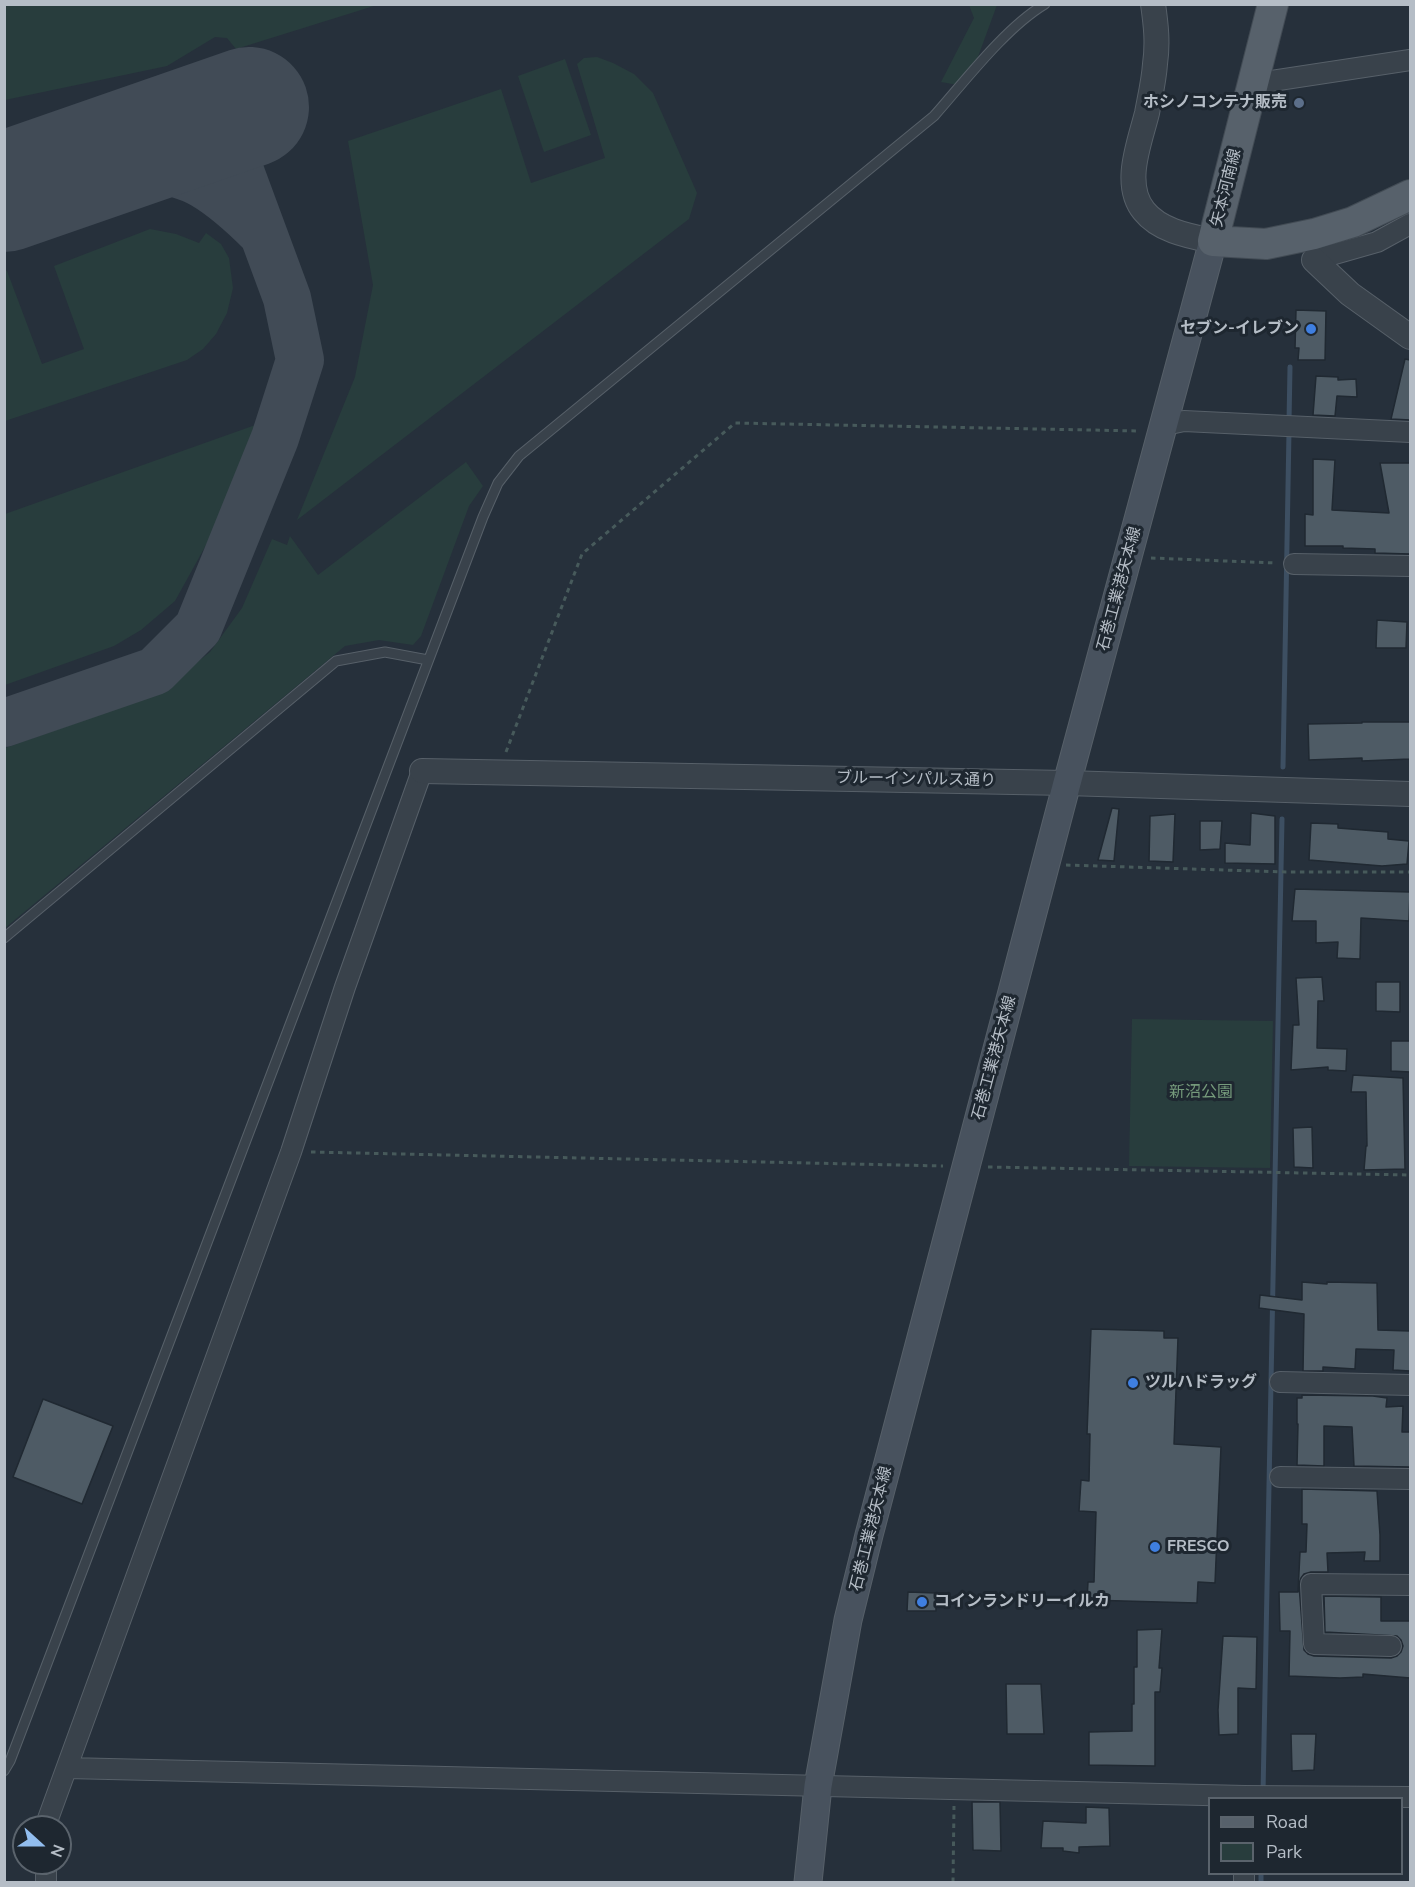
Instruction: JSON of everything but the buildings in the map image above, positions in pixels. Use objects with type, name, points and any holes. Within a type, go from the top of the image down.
[{"type":"main road","name":"矢本河南線","points":[[1273,4],[1213,241],[1266,244],[1314,234],[1353,222],[1410,195]]},
{"type":"main road","name":"石巻工業港矢本線","points":[[808,1882],[818,1786],[851,1610],[1067,783],[1213,241]]},
{"type":"street","points":[[1154,4],[1157,48],[1151,93],[1136,154],[1135,194],[1144,211],[1159,223],[1181,235],[1213,241]]},
{"type":"street","points":[[1252,84],[1410,60]]},
{"type":"street","points":[[1314,260],[1377,242],[1410,224]]},
{"type":"street","points":[[1314,260],[1350,294],[1410,337]]},
{"type":"street","points":[[1165,425],[1184,421],[1410,432]]},
{"type":"street","points":[[1286,563],[1410,566]]},
{"type":"street","points":[[49,1815],[291,1152],[345,987],[422,771]]},
{"type":"street","name":"ブルーインパルス通り","points":[[422,771],[1067,783],[1410,794]]},
{"type":"street","points":[[1280,1382],[1410,1385]]},
{"type":"street","points":[[1280,1477],[1410,1479]]},
{"type":"street","points":[[1392,1646],[1314,1644],[1311,1584],[1410,1585]]},
{"type":"street","points":[[67,1768],[1254,1796],[1410,1797]]},
{"type":"lane","points":[[4,1770],[10,1761],[428,660],[498,483],[519,456],[934,116],[992,51],[1030,14],[1045,4]]},
{"type":"lane","points":[[4,938],[336,661],[386,652],[428,660]]},
{"type":"path","points":[[498,773],[582,554],[735,423],[1140,431],[1165,425]]},
{"type":"path","points":[[1128,558],[1286,563]]},
{"type":"path","points":[[1047,865],[1286,872],[1410,872]]},
{"type":"path","points":[[291,1152],[1410,1175]]},
{"type":"path","points":[[953,1882],[954,1789]]},
{"type":"green space","points":[[5,4],[377,5],[236,49],[227,38],[215,37],[167,66],[5,100]]},
{"type":"green space","points":[[969,5],[997,5],[975,65],[958,85],[941,82],[974,18]]},
{"type":"green space","points":[[597,57],[634,74],[653,93],[697,193],[689,219],[297,520],[355,377],[373,285],[348,141],[501,89],[531,183],[605,158],[577,64],[584,58]]},
{"type":"green space","points":[[565,59],[591,135],[544,152],[518,76]]},
{"type":"green space","points":[[150,229],[176,234],[199,243],[206,233],[221,244],[229,258],[233,288],[227,313],[216,334],[203,349],[187,360],[5,421],[5,270],[42,364],[84,349],[54,266]]},
{"type":"green space","points":[[261,423],[222,516],[175,601],[141,630],[114,646],[5,685],[5,514]]},
{"type":"green space","points":[[466,462],[483,486],[469,506],[421,636],[413,645],[379,640],[345,646],[5,928],[5,748],[132,703],[168,685],[210,652],[242,608],[272,539],[287,545],[290,536],[318,575]]},
{"type":"green space","name":"新沼公園","points":[[1132,1019],[1273,1021],[1270,1168],[1129,1166]]},
{"type":"waterway","points":[[1289,422],[1290,367]]},
{"type":"waterway","points":[[1283,767],[1289,431]]},
{"type":"waterway","points":[[1263,1793],[1282,819]]},
{"type":"waterway","points":[[1261,1875],[1261,1882]]},
{"type":"taxiway","points":[[4,723],[155,671],[198,628],[275,438],[300,360],[287,298],[220,117]]},
{"type":"taxiway","points":[[80,166],[144,168],[191,178],[227,201],[262,233]]},
{"type":"runway","points":[[4,192],[249,107]]},
{"type":"place","name":"ホシノコンテナ販売","points":[[1299,103]]},
{"type":"place","name":"セブン-イレブン","points":[[1311,329]]},
{"type":"place","name":"ツルハドラッグ","points":[[1133,1383]]},
{"type":"place","name":"FRESCO","points":[[1155,1547]]},
{"type":"place","name":"コインランドリーイルカ","points":[[922,1602]]}]
